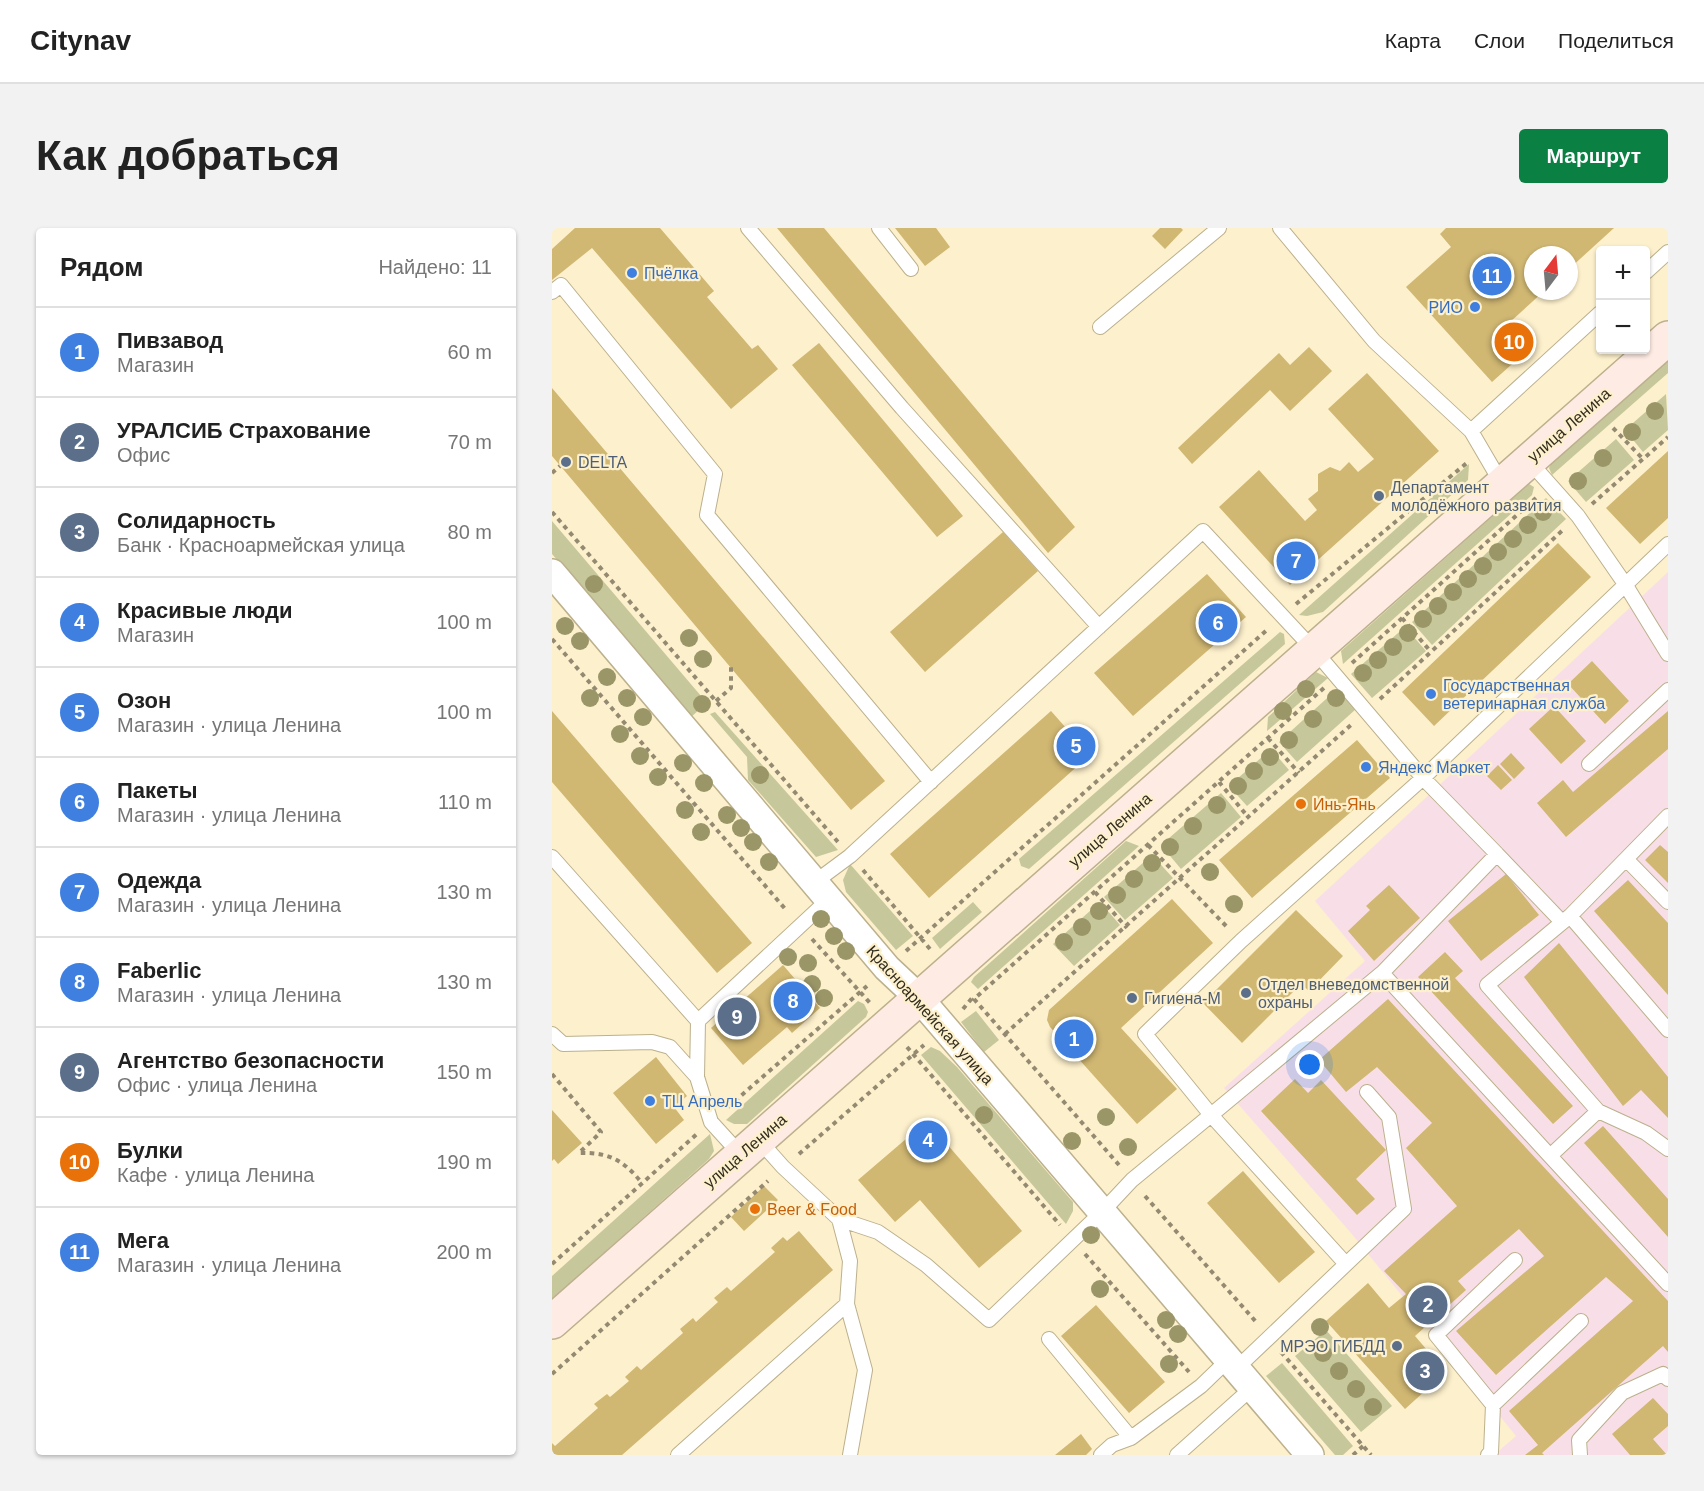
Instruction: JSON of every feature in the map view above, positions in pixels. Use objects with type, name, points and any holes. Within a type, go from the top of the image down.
[{"type":"street","name":"улица Ленина","points":[[552,1322],[1668,338]]},
{"type":"street","name":"Красноармейская улица","points":[[553,575],[887,968],[919,998],[1310,1455]]},
{"type":"lane","points":[[748,228],[902,408],[1099,627]]},
{"type":"lane","points":[[879,228],[911,269]]},
{"type":"lane","points":[[1100,327],[1219,228]]},
{"type":"lane","points":[[1280,228],[1374,341],[1472,431],[1502,484]]},
{"type":"lane","points":[[1650,268],[1668,252]]},
{"type":"lane","points":[[552,292],[561,285],[715,474],[707,515],[931,782]]},
{"type":"lane","points":[[1472,431],[1596,317]]},
{"type":"lane","points":[[1528,461],[1578,516],[1625,584],[1668,654]]},
{"type":"lane","points":[[1497,854],[1382,973],[1132,1180],[1102,1212],[989,1320],[926,1265],[878,1232],[839,1218],[783,1167],[711,1122],[697,1077],[698,1021],[822,890],[850,856],[1203,531],[1368,710],[1422,778],[1497,854],[1566,919],[1668,1030]]},
{"type":"lane","points":[[1346,1264],[1211,1115],[1145,1034],[1241,941],[1422,778],[1668,544]]},
{"type":"lane","points":[[1589,764],[1668,690]]},
{"type":"lane","points":[[1668,816],[1663,833],[1627,860],[1566,919],[1487,985],[1598,1111],[1646,1133],[1668,1149]]},
{"type":"lane","points":[[552,857],[698,1021]]},
{"type":"lane","points":[[1627,860],[1668,902]]},
{"type":"lane","points":[[1382,973],[1668,1284]]},
{"type":"lane","points":[[552,1034],[563,1044],[652,1042],[661,1044],[670,1047],[697,1077]]},
{"type":"lane","points":[[1177,1455],[1268,1336],[1404,1209],[1389,1117],[1366,1092]]},
{"type":"lane","points":[[1550,1156],[1598,1111]]},
{"type":"lane","points":[[839,1218],[850,1261],[847,1304],[865,1370],[850,1455]]},
{"type":"lane","points":[[1488,1455],[1491,1452],[1493,1405],[1436,1335],[1515,1260]]},
{"type":"lane","points":[[678,1455],[847,1304]]},
{"type":"lane","points":[[1493,1405],[1581,1321]]},
{"type":"lane","points":[[1049,1339],[1131,1438]]},
{"type":"lane","points":[[1101,1455],[1112,1445],[1131,1438],[1201,1386],[1239,1371]]},
{"type":"lane","points":[[1580,1455],[1579,1440],[1622,1393],[1663,1374],[1668,1379]]},
{"type":"path","points":[[1605,435],[1621,421]]},
{"type":"path","points":[[1613,428],[1643,459]]},
{"type":"path","points":[[1005,1034],[1182,879],[1578,516],[1668,437]]},
{"type":"path","points":[[552,1264],[922,938],[1282,616],[1482,451]]},
{"type":"path","points":[[552,473],[560,466]]},
{"type":"path","points":[[552,1374],[1549,486]]},
{"type":"path","points":[[552,513],[1371,1455]]},
{"type":"path","points":[[1402,618],[1431,652]]},
{"type":"path","points":[[552,652],[559,647]]},
{"type":"path","points":[[716,701],[731,688],[731,667]]},
{"type":"path","points":[[1268,738],[1299,772]]},
{"type":"path","points":[[1219,782],[1249,818]]},
{"type":"path","points":[[1148,845],[1241,941]]},
{"type":"path","points":[[1095,892],[1127,928]]},
{"type":"path","points":[[552,1074],[601,1132],[579,1153],[602,1153],[628,1166],[642,1183]]},
{"type":"path","points":[[1353,1455],[1363,1446]]},
{"type":"shaded area","points":[[1668,572],[1668,1455],[1494,1455],[1516,1436],[1351,1233],[1224,1088],[1365,961],[1315,901]]},
{"type":"green space","points":[[1668,356],[1668,373],[1552,475],[1549,468],[1553,460]]},
{"type":"green space","points":[[1666,394],[1668,430],[1643,452],[1625,430]]},
{"type":"green space","points":[[1616,439],[1634,460],[1586,502],[1568,481]]},
{"type":"green space","points":[[1469,464],[1468,480],[1323,612],[1307,616],[1299,615]]},
{"type":"green space","points":[[1529,484],[1534,487],[1532,495],[1343,664],[1341,651]]},
{"type":"green space","points":[[1546,498],[1566,519],[1432,645],[1412,622]]},
{"type":"green space","points":[[552,521],[707,703],[691,717],[552,554]]},
{"type":"green space","points":[[1405,627],[1426,651],[1372,698],[1351,674]]},
{"type":"green space","points":[[1280,632],[1284,634],[1285,644],[1029,869],[1021,866],[1019,859]]},
{"type":"green space","points":[[1316,672],[1328,678],[1267,731],[1268,717]]},
{"type":"green space","points":[[1337,689],[1356,709],[1297,762],[1279,742]]},
{"type":"green space","points":[[715,712],[838,850],[816,857],[748,780],[747,757],[710,714]]},
{"type":"green space","points":[[1271,749],[1289,770],[1247,806],[1229,786]]},
{"type":"green space","points":[[1221,793],[1241,817],[1181,869],[1161,845]]},
{"type":"green space","points":[[1126,841],[1139,846],[978,989],[971,982],[974,977]]},
{"type":"green space","points":[[1152,855],[1173,878],[1125,920],[1104,897]]},
{"type":"green space","points":[[850,864],[913,936],[896,950],[846,892],[843,880]]},
{"type":"green space","points":[[973,902],[982,912],[940,949],[932,938]]},
{"type":"green space","points":[[1100,902],[1120,925],[1074,966],[1053,944]]},
{"type":"green space","points":[[858,1001],[864,1004],[868,1012],[866,1017],[747,1124],[734,1124],[726,1120]]},
{"type":"green space","points":[[976,1011],[999,1040],[984,1052],[961,1022]]},
{"type":"green space","points":[[931,1047],[940,1051],[957,1067],[1073,1202],[1073,1211],[1066,1224],[921,1055]]},
{"type":"green space","points":[[710,1134],[714,1151],[709,1159],[552,1299],[552,1276]]},
{"type":"green space","points":[[1326,1330],[1392,1406],[1361,1432],[1295,1356]]},
{"type":"green space","points":[[1282,1363],[1353,1446],[1343,1455],[1335,1455],[1266,1376]]},
{"type":"building","points":[[575,228],[660,228],[714,291],[707,297],[752,349],[758,345],[778,369],[731,409],[592,248],[552,280],[552,249]]},
{"type":"building","points":[[777,228],[824,228],[1075,527],[1048,553]]},
{"type":"building","points":[[895,228],[936,228],[950,247],[925,266]]},
{"type":"building","points":[[1160,228],[1181,228],[1183,230],[1165,249],[1152,236]]},
{"type":"building","name":"РИО","points":[[1446,228],[1614,228],[1578,261],[1578,246],[1524,246],[1524,300],[1534,300],[1509,323],[1531,347],[1492,382],[1406,287],[1451,247],[1440,234]]},
{"type":"building","points":[[819,343],[963,516],[937,537],[792,365]]},
{"type":"building","points":[[1309,347],[1332,371],[1290,411],[1270,390],[1192,464],[1178,448],[1279,353],[1290,365]]},
{"type":"building","points":[[1367,373],[1439,451],[1290,585],[1219,507],[1259,470],[1305,521],[1317,510],[1308,499],[1318,491],[1318,474],[1330,467],[1340,471],[1349,462],[1358,472],[1374,459],[1328,409]]},
{"type":"building","points":[[552,388],[885,781],[851,810],[552,456]]},
{"type":"building","points":[[1668,451],[1668,518],[1640,544],[1606,508]]},
{"type":"building","points":[[1003,532],[1038,571],[925,672],[890,632]]},
{"type":"building","points":[[1558,543],[1591,577],[1434,726],[1402,692]]},
{"type":"building","points":[[1207,574],[1246,617],[1133,716],[1094,673]]},
{"type":"building","points":[[1592,661],[1629,701],[1605,724],[1568,684]]},
{"type":"building","points":[[1554,706],[1586,741],[1561,764],[1529,729]]},
{"type":"building","points":[[552,711],[752,943],[717,973],[552,782]]},
{"type":"building","points":[[1051,711],[1090,755],[929,898],[890,854]]},
{"type":"building","points":[[1668,711],[1668,749],[1566,837],[1537,803],[1563,780],[1573,792]]},
{"type":"building","points":[[1357,740],[1390,778],[1252,898],[1219,860]]},
{"type":"building","points":[[1511,753],[1525,768],[1514,779],[1500,764]]},
{"type":"building","points":[[1498,765],[1512,780],[1501,790],[1487,776]]},
{"type":"building","points":[[1660,845],[1668,852],[1668,883],[1645,860]]},
{"type":"building","points":[[1506,874],[1539,915],[1481,961],[1448,921]]},
{"type":"building","points":[[1628,880],[1668,923],[1668,995],[1594,911]]},
{"type":"building","points":[[1389,885],[1420,918],[1374,961],[1348,931],[1370,910],[1366,906]]},
{"type":"building","points":[[1172,899],[1213,943],[1121,1028],[1177,1089],[1137,1124],[1050,1027],[1047,1020],[1049,1010]]},
{"type":"building","points":[[1296,910],[1343,956],[1309,991],[1301,984],[1242,1043],[1203,1003]]},
{"type":"building","points":[[1559,943],[1668,1077],[1668,1118],[1641,1090],[1623,1106],[1524,977]]},
{"type":"building","points":[[1445,952],[1463,971],[1455,978],[1573,1106],[1553,1124],[1418,977]]},
{"type":"building","points":[[783,965],[820,1008],[792,1033],[787,1027],[743,1065],[711,1028]]},
{"type":"building","points":[[1388,999],[1668,1301],[1668,1352],[1663,1346],[1542,1453],[1544,1455],[1525,1455],[1538,1445],[1509,1411],[1633,1301],[1606,1277],[1496,1375],[1456,1331],[1544,1256],[1519,1229],[1458,1281],[1466,1290],[1415,1336],[1446,1372],[1405,1409],[1326,1321],[1368,1283],[1389,1308],[1406,1294],[1384,1271],[1457,1206],[1406,1148],[1432,1123],[1377,1067],[1346,1092],[1319,1060]]},
{"type":"building","name":"ТЦ Апрель","points":[[656,1057],[687,1096],[674,1107],[684,1120],[656,1144],[613,1093]]},
{"type":"building","points":[[1295,1079],[1308,1093],[1321,1080],[1386,1150],[1356,1179],[1375,1199],[1357,1215],[1261,1111]]},
{"type":"building","points":[[552,1110],[582,1143],[558,1164],[554,1159],[552,1161]]},
{"type":"building","points":[[927,1121],[1022,1231],[979,1268],[920,1200],[895,1222],[858,1180]]},
{"type":"building","points":[[1603,1126],[1668,1199],[1668,1237],[1584,1143]]},
{"type":"building","points":[[1243,1171],[1315,1252],[1279,1283],[1207,1203]]},
{"type":"building","points":[[764,1186],[778,1200],[744,1231],[731,1217]]},
{"type":"building","points":[[799,1231],[833,1270],[622,1455],[552,1455],[552,1443],[555,1446],[598,1408],[594,1404],[607,1394],[610,1397],[629,1381],[625,1377],[637,1366],[641,1370],[683,1333],[680,1329],[693,1318],[696,1322],[718,1302],[714,1298],[727,1287],[731,1291],[775,1252],[771,1248],[783,1237],[787,1241]]},
{"type":"building","points":[[1096,1305],[1165,1382],[1129,1413],[1061,1336]]},
{"type":"building","points":[[1653,1398],[1668,1414],[1668,1426],[1653,1439],[1667,1455],[1630,1455],[1612,1434]]},
{"type":"building","points":[[1081,1434],[1092,1449],[1086,1455],[1055,1455]]},
{"type":"place","name":"Пчёлка","points":[[632,273]]},
{"type":"place","name":"Мега","points":[[1492,276]]},
{"type":"place","name":"РИО","points":[[1475,307]]},
{"type":"place","name":"Булки","points":[[1514,342]]},
{"type":"place","name":"DELTA","points":[[566,462]]},
{"type":"place","name":"Департамент молодёжного развития","points":[[1379,496]]},
{"type":"place","name":"Одежда","points":[[1296,561]]},
{"type":"place","name":"Пакеты","points":[[1218,623]]},
{"type":"place","name":"Государственная ветеринарная служба","points":[[1431,694]]},
{"type":"place","name":"Озон","points":[[1076,746]]},
{"type":"place","name":"Яндекс Маркет","points":[[1366,767]]},
{"type":"place","name":"Инь-Янь","points":[[1301,804]]},
{"type":"place","name":"Отдел вневедомственной охраны","points":[[1246,993]]},
{"type":"place","name":"Гигиена-М","points":[[1132,998]]},
{"type":"place","name":"Faberlic","points":[[793,1001]]},
{"type":"place","name":"Агентство безопасности","points":[[737,1017]]},
{"type":"place","name":"Пивзавод","points":[[1074,1039]]},
{"type":"place","name":"ТЦ Апрель","points":[[650,1101]]},
{"type":"place","name":"Красивые люди","points":[[928,1140]]},
{"type":"place","name":"Beer & Food","points":[[755,1209]]},
{"type":"place","name":"УРАЛСИБ Страхование","points":[[1428,1305]]},
{"type":"place","name":"МРЭО ГИБДД","points":[[1397,1346]]},
{"type":"place","name":"Солидарность","points":[[1425,1371]]}]
